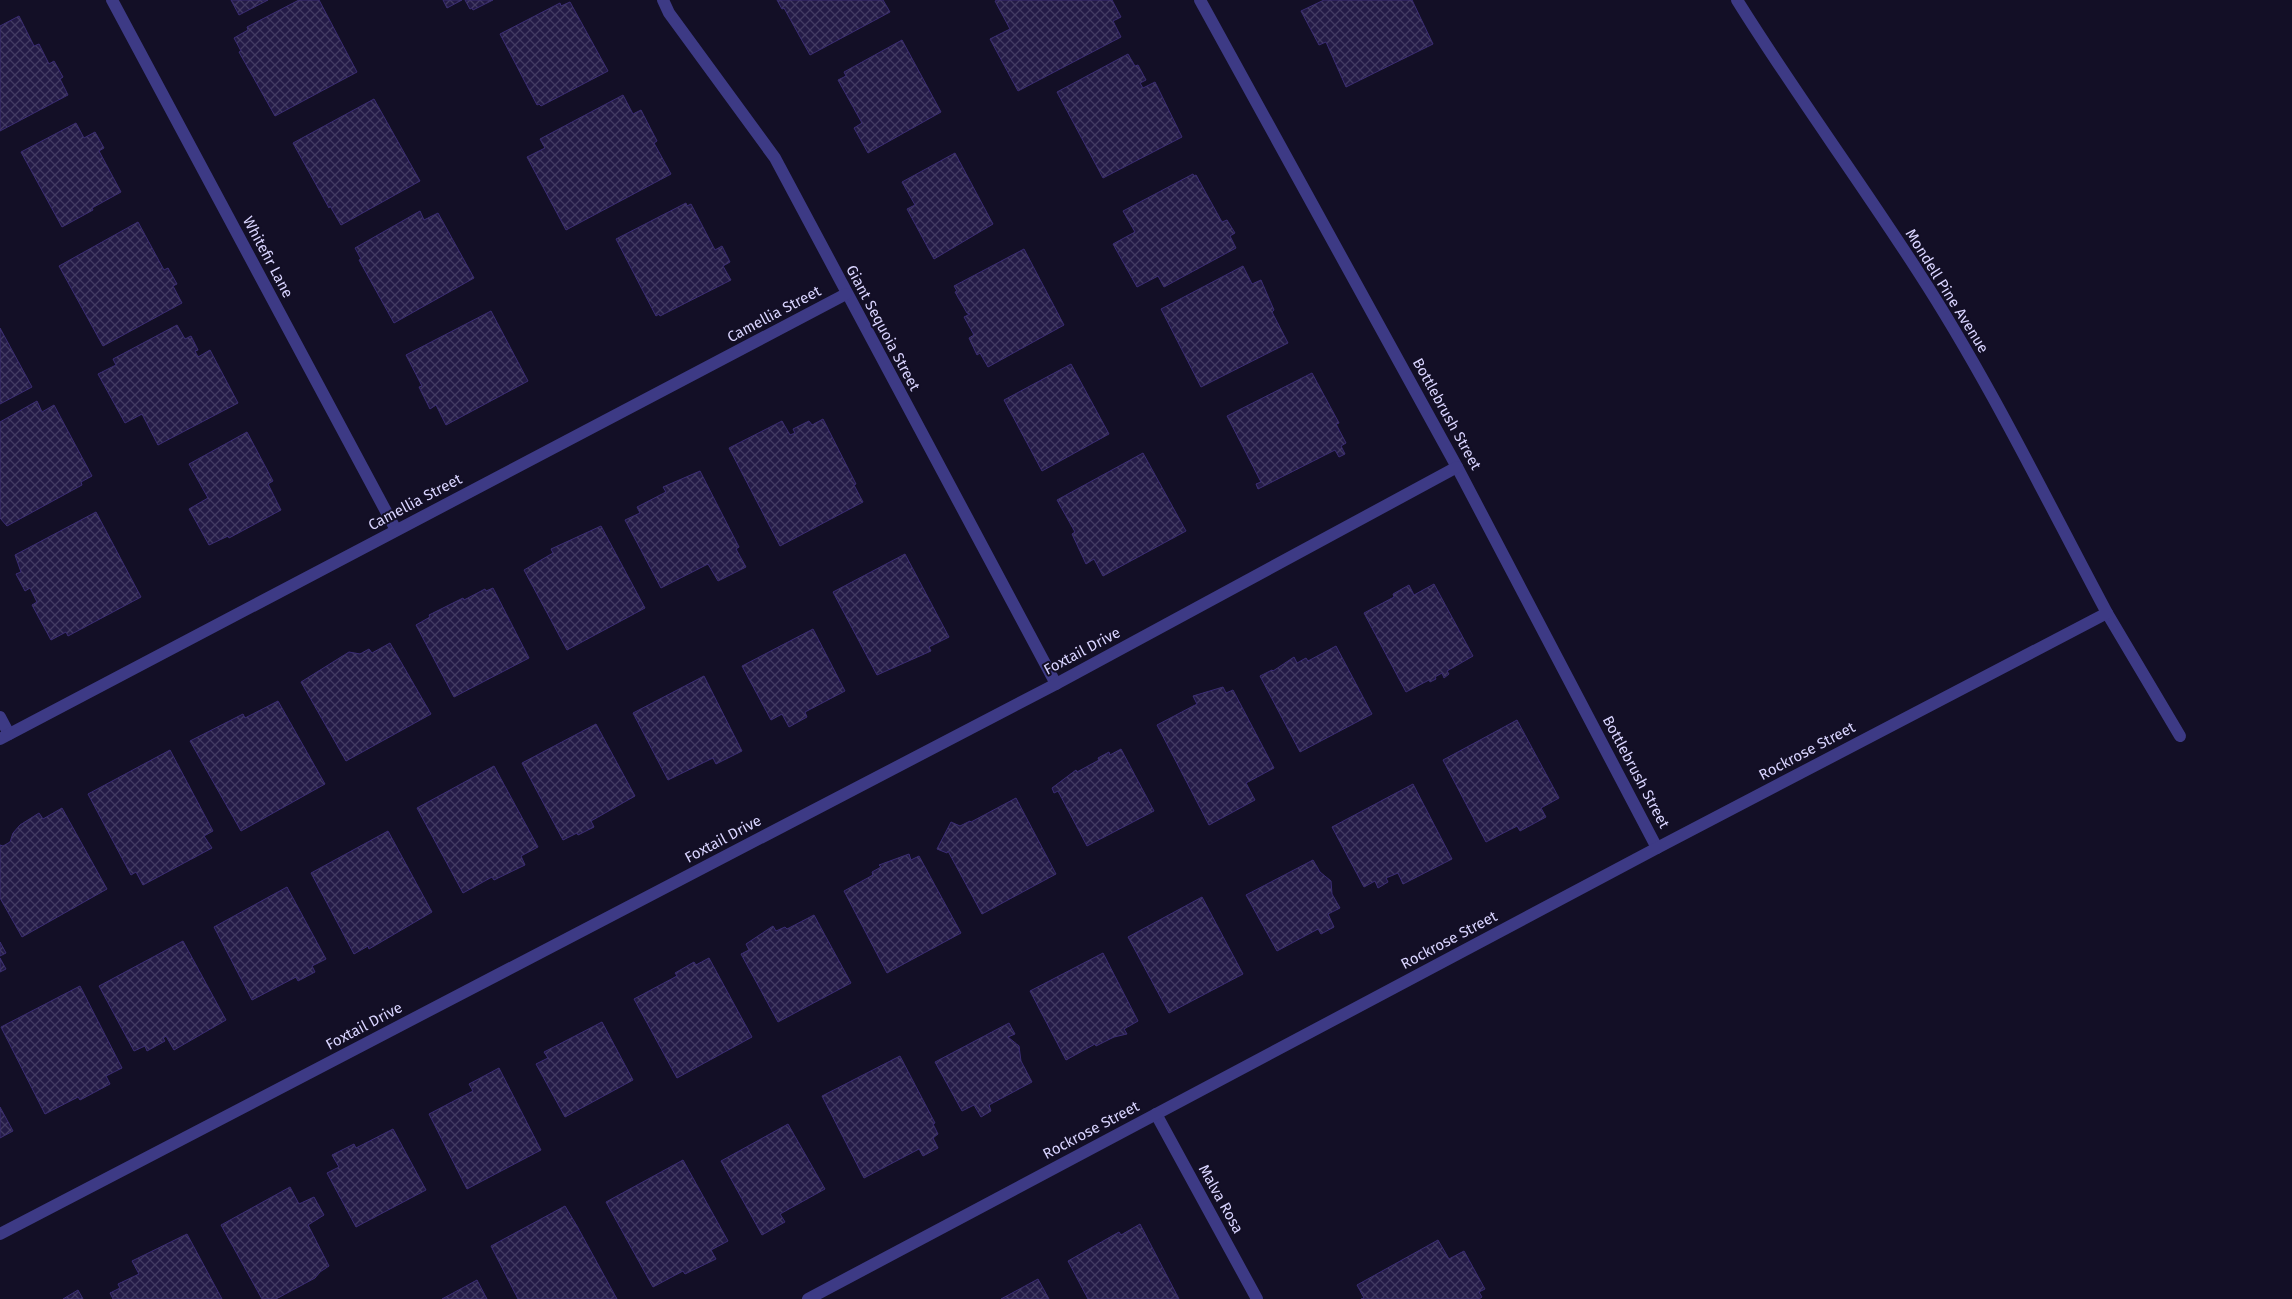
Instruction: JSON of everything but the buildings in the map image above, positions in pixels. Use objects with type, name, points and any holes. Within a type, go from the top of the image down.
[{"type":"street","name":"Whitefir Lane","points":[[112,0],[396,530]]},
{"type":"street","name":"Giant Sequoia Street","points":[[662,0],[669,13],[775,158],[1056,684]]},
{"type":"street","name":"Bottlebrush Street","points":[[1200,0],[1458,467],[1657,848]]},
{"type":"street","name":"Mondell Pine Avenue","points":[[1737,0],[1920,274],[1984,383],[2107,613],[2180,736]]},
{"type":"street","name":"Camellia Street","points":[[5,736],[846,294]]},
{"type":"street","name":"Foxtail Drive","points":[[0,1234],[1056,684],[1458,467]]},
{"type":"street","name":"Rockrose Street","points":[[808,1299],[1657,848],[2107,613]]},
{"type":"street","points":[[0,717],[5,736]]},
{"type":"street","name":"Malva Rosa","points":[[1156,1114],[1257,1299]]}]
